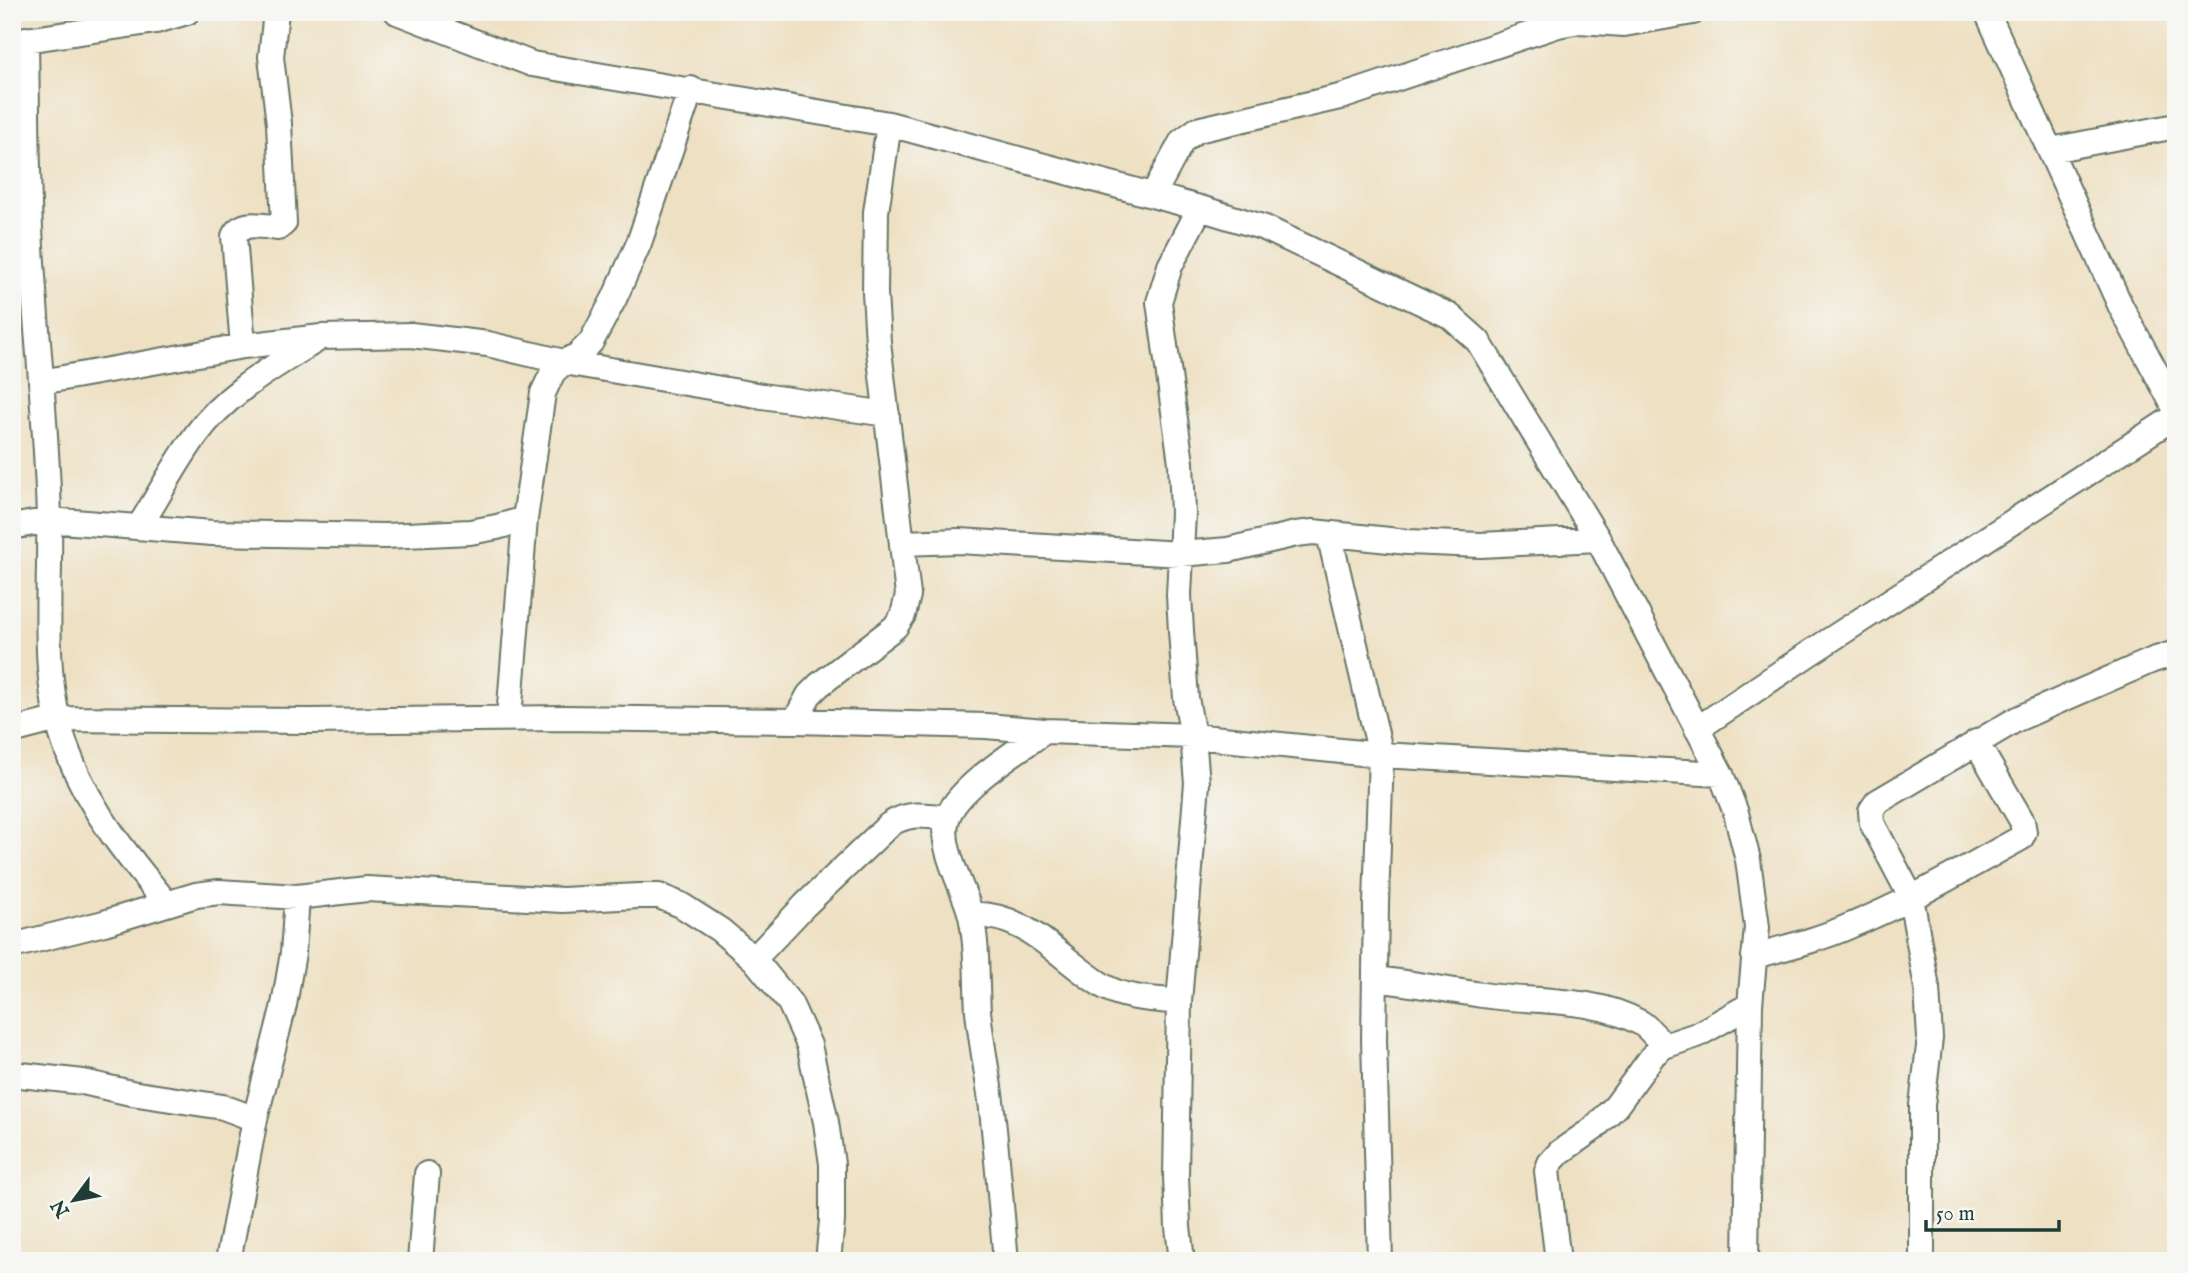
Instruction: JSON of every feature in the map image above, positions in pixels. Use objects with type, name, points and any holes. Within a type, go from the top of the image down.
[{"type":"street","points":[[167,904],[103,823],[68,754],[58,719],[48,644],[49,520],[19,41],[156,21],[187,12]]},
{"type":"street","points":[[243,346],[234,236],[237,229],[246,225],[278,228],[284,223],[279,124],[271,57],[275,12]]},
{"type":"street","points":[[397,12],[532,64],[889,124],[1200,208],[1265,228],[1450,316],[1478,341],[1598,539],[1721,774],[1736,813],[1748,860],[1757,927],[1750,1004],[1746,1261]]},
{"type":"street","points":[[1153,195],[1182,141],[1197,130],[1344,96],[1558,25],[1580,21],[1624,24],[1693,12]]},
{"type":"street","points":[[1987,12],[2121,307],[2176,411]]},
{"type":"street","points":[[509,718],[525,519],[543,393],[553,372],[578,355],[591,342],[614,299],[639,243],[691,89]]},
{"type":"street","points":[[795,721],[809,695],[819,685],[895,627],[903,615],[908,595],[878,342],[875,281],[876,212],[889,124]]},
{"type":"street","points":[[2051,150],[2176,126]]},
{"type":"street","points":[[1182,1261],[1176,1176],[1179,1002],[1195,836],[1197,783],[1186,698],[1179,595],[1181,463],[1159,302],[1170,267],[1200,208]]},
{"type":"street","points":[[41,382],[243,346],[321,337],[411,335],[488,344],[564,362],[887,414]]},
{"type":"street","points":[[139,527],[197,433],[228,401],[271,368],[321,337]]},
{"type":"street","points":[[1698,729],[1810,653],[2176,416]]},
{"type":"street","points":[[12,527],[49,520],[212,533],[385,536],[470,532],[525,519]]},
{"type":"street","points":[[902,543],[959,541],[1181,554],[1228,550],[1313,532],[1408,542],[1480,545],[1598,539]]},
{"type":"street","points":[[1329,534],[1381,755],[1374,1039],[1380,1261]]},
{"type":"street","points":[[1922,1261],[1922,1105],[1930,1038],[1927,988],[1911,897],[1872,823],[1871,811],[1877,802],[2017,719],[2153,660],[2176,653]]},
{"type":"street","points":[[12,731],[58,719],[309,721],[509,718],[795,721],[986,726],[1045,731],[1193,736],[1381,755],[1721,774]]},
{"type":"street","points":[[1006,1261],[999,1167],[978,1012],[977,962],[971,915],[953,868],[945,833],[947,818],[962,795],[1045,731]]},
{"type":"street","points":[[1754,956],[1807,942],[1842,929],[1911,897],[2021,838],[2024,832],[2022,821],[1976,742]]},
{"type":"street","points":[[754,958],[889,825],[901,817],[916,814],[947,818]]},
{"type":"street","points":[[12,946],[104,923],[195,895],[219,892],[298,897],[367,889],[563,900],[638,895],[660,897],[681,905],[720,929],[754,958],[790,1003],[809,1045],[832,1164],[832,1220],[828,1261]]},
{"type":"street","points":[[228,1261],[255,1119],[284,1005],[293,953],[298,897]]},
{"type":"street","points":[[971,915],[989,914],[1008,919],[1034,934],[1106,988],[1126,994],[1179,1002]]},
{"type":"street","points":[[1375,979],[1483,995],[1566,1001],[1603,1009],[1643,1024],[1664,1046]]},
{"type":"street","points":[[1558,1261],[1547,1171],[1550,1163],[1560,1152],[1593,1129],[1616,1106],[1654,1054],[1664,1046],[1697,1035],[1750,1004]]},
{"type":"street","points":[[12,1074],[83,1082],[131,1093],[223,1107],[255,1119]]},
{"type":"street","points":[[420,1261],[426,1174]]}]
